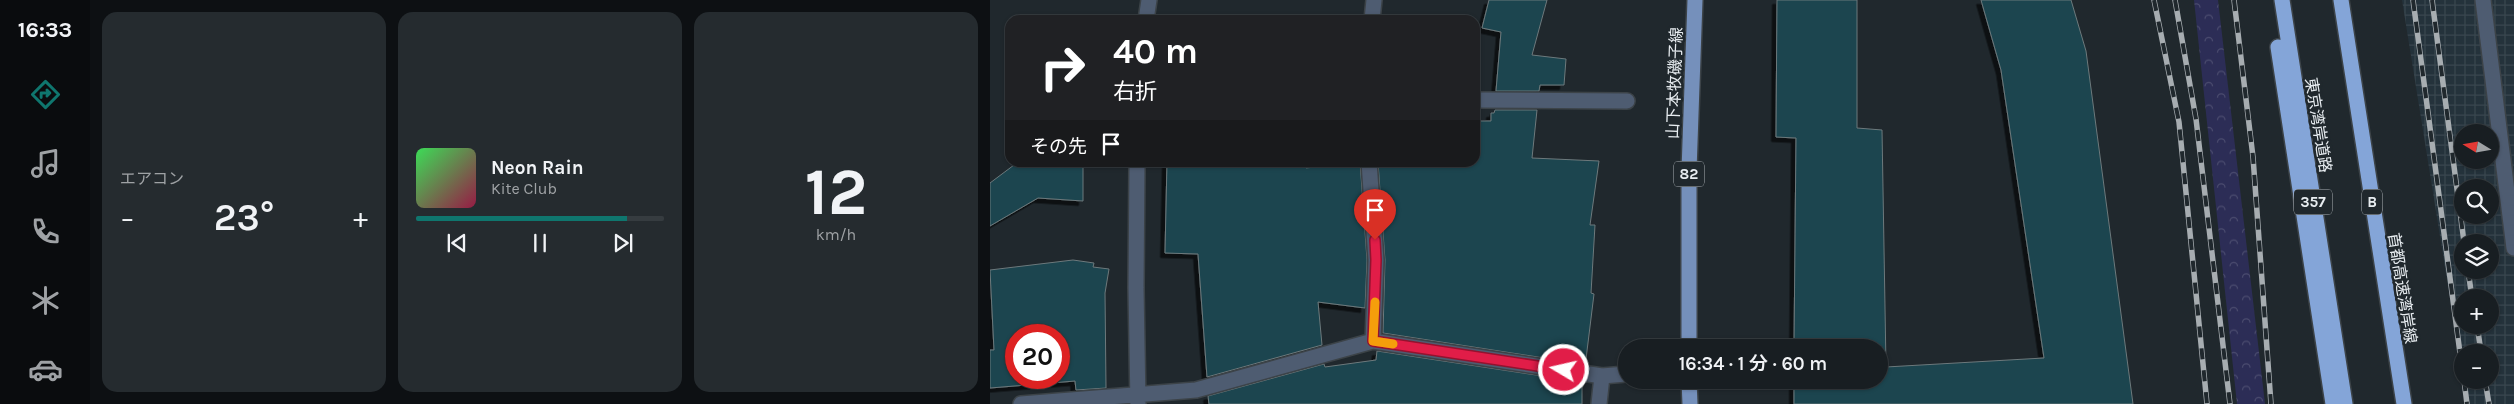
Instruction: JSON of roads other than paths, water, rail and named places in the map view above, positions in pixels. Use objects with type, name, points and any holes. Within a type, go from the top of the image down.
[{"type":"highway","points":[[2271,0],[2334,404]]},
{"type":"highway","name":"東京湾岸道路","points":[[2282,0],[2345,404]]},
{"type":"highway","name":"東京湾岸道路","points":[[2332,0],[2394,404]]},
{"type":"highway","name":"首都高速湾岸線","points":[[2341,0],[2404,404]]},
{"type":"main road","name":"山下本牧磯子線","points":[[1689,339],[1689,171],[1694,0]]},
{"type":"main road","points":[[1689,389],[1690,404]]},
{"type":"street","points":[[1147,15],[1149,0]]},
{"type":"street","points":[[1372,15],[1374,0]]},
{"type":"street","points":[[2483,0],[2514,248]]},
{"type":"street","points":[[1480,100],[1628,101]]},
{"type":"street","points":[[1137,167],[1137,399]]},
{"type":"street","points":[[1369,167],[1376,260],[1373,341]]},
{"type":"street","points":[[1021,404],[1137,399],[1196,390],[1373,341],[1602,376],[1618,375]]},
{"type":"street","points":[[1599,404],[1602,376]]},
{"type":"railway","points":[[2154,0],[2179,122],[2207,404]]},
{"type":"railway","points":[[2175,0],[2196,119],[2230,404]]},
{"type":"railway","points":[[2234,0],[2253,157],[2271,404]]},
{"type":"railway","points":[[2413,0],[2459,344]]},
{"type":"railway","points":[[2432,0],[2463,234]]},
{"type":"railway","points":[[2469,279],[2471,289]]},
{"type":"railway","points":[[2478,334],[2480,344]]},
{"type":"railway","points":[[2465,389],[2467,404]]},
{"type":"railway","points":[[2486,389],[2489,404]]}]
